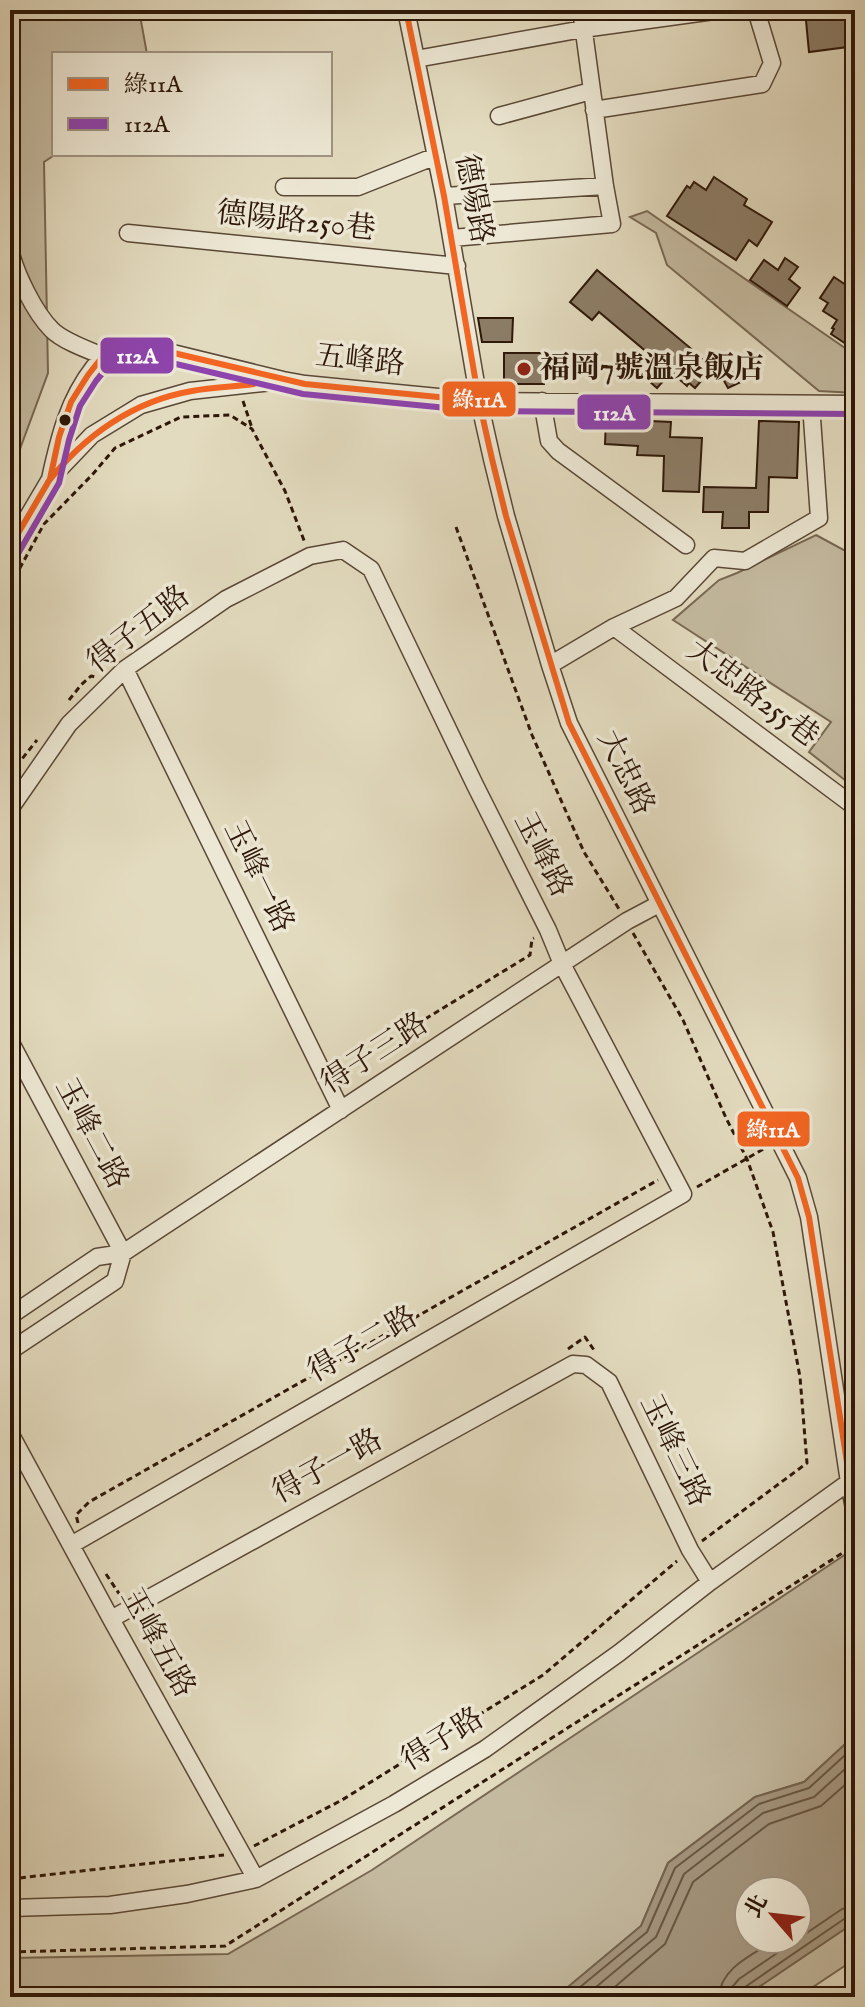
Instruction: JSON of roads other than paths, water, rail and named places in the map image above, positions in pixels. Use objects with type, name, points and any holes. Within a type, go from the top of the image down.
[{"type":"street","name":"德陽路","points":[[406,10],[452,238],[479,401]]},
{"type":"street","points":[[452,238],[612,224],[581,10]]},
{"type":"street","points":[[416,59],[583,29],[721,10]]},
{"type":"street","points":[[594,110],[762,84],[772,63],[756,10]]},
{"type":"street","points":[[499,116],[591,91]]},
{"type":"street","points":[[284,187],[358,187],[436,156]]},
{"type":"street","points":[[444,196],[605,186]]},
{"type":"street","name":"德陽路250巷","points":[[128,233],[457,266]]},
{"type":"street","points":[[10,250],[14,267],[32,302],[53,331],[103,356]]},
{"type":"street","name":"五峰路","points":[[50,479],[71,402],[103,356],[130,345],[283,380],[479,401]]},
{"type":"street","name":"五峰路","points":[[10,547],[50,479],[92,435],[141,405],[190,391],[283,380]]},
{"type":"street","points":[[479,401],[855,404]]},
{"type":"street","name":"大忠路","points":[[479,401],[506,516],[569,723],[798,1178],[809,1217],[854,1510]]},
{"type":"street","points":[[542,401],[549,441],[558,451],[686,545]]},
{"type":"street","points":[[550,665],[614,627],[676,598],[714,558],[745,561],[819,518],[811,404]]},
{"type":"street","name":"得子五路","points":[[10,809],[69,724],[125,669],[226,599],[310,556],[343,550]]},
{"type":"street","name":"玉峰路","points":[[343,550],[371,569],[562,964],[680,1187]]},
{"type":"street","name":"大忠路255巷","points":[[614,627],[855,807]]},
{"type":"street","name":"玉峰一路","points":[[125,669],[341,1110]]},
{"type":"street","name":"得子三路","points":[[123,1253],[627,921],[659,904]]},
{"type":"street","name":"玉峰二路","points":[[10,1041],[123,1253]]},
{"type":"street","name":"得子二路","points":[[77,1542],[680,1187]]},
{"type":"street","points":[[10,1316],[97,1257],[123,1253],[115,1281],[10,1351]]},
{"type":"street","name":"玉峰三路","points":[[573,1364],[586,1365],[609,1382],[690,1550],[710,1582]]},
{"type":"street","name":"得子一路","points":[[111,1619],[573,1364]]},
{"type":"street","name":"玉峰五路","points":[[10,1433],[77,1542],[111,1619],[256,1879]]},
{"type":"street","name":"得子路","points":[[10,1908],[110,1905],[187,1894],[256,1879],[394,1804],[485,1749],[849,1482]]},
{"type":"street","points":[[849,1997],[855,1992]]},
{"type":"water","points":[[855,1735],[855,1922],[813,1950],[813,1875],[733,1875],[733,1955],[806,1955],[744,1997],[556,1997],[641,1926],[668,1863],[755,1797],[804,1782]]},
{"type":"place","name":"福岡7號溫泉飯店","points":[[524,369]]}]
